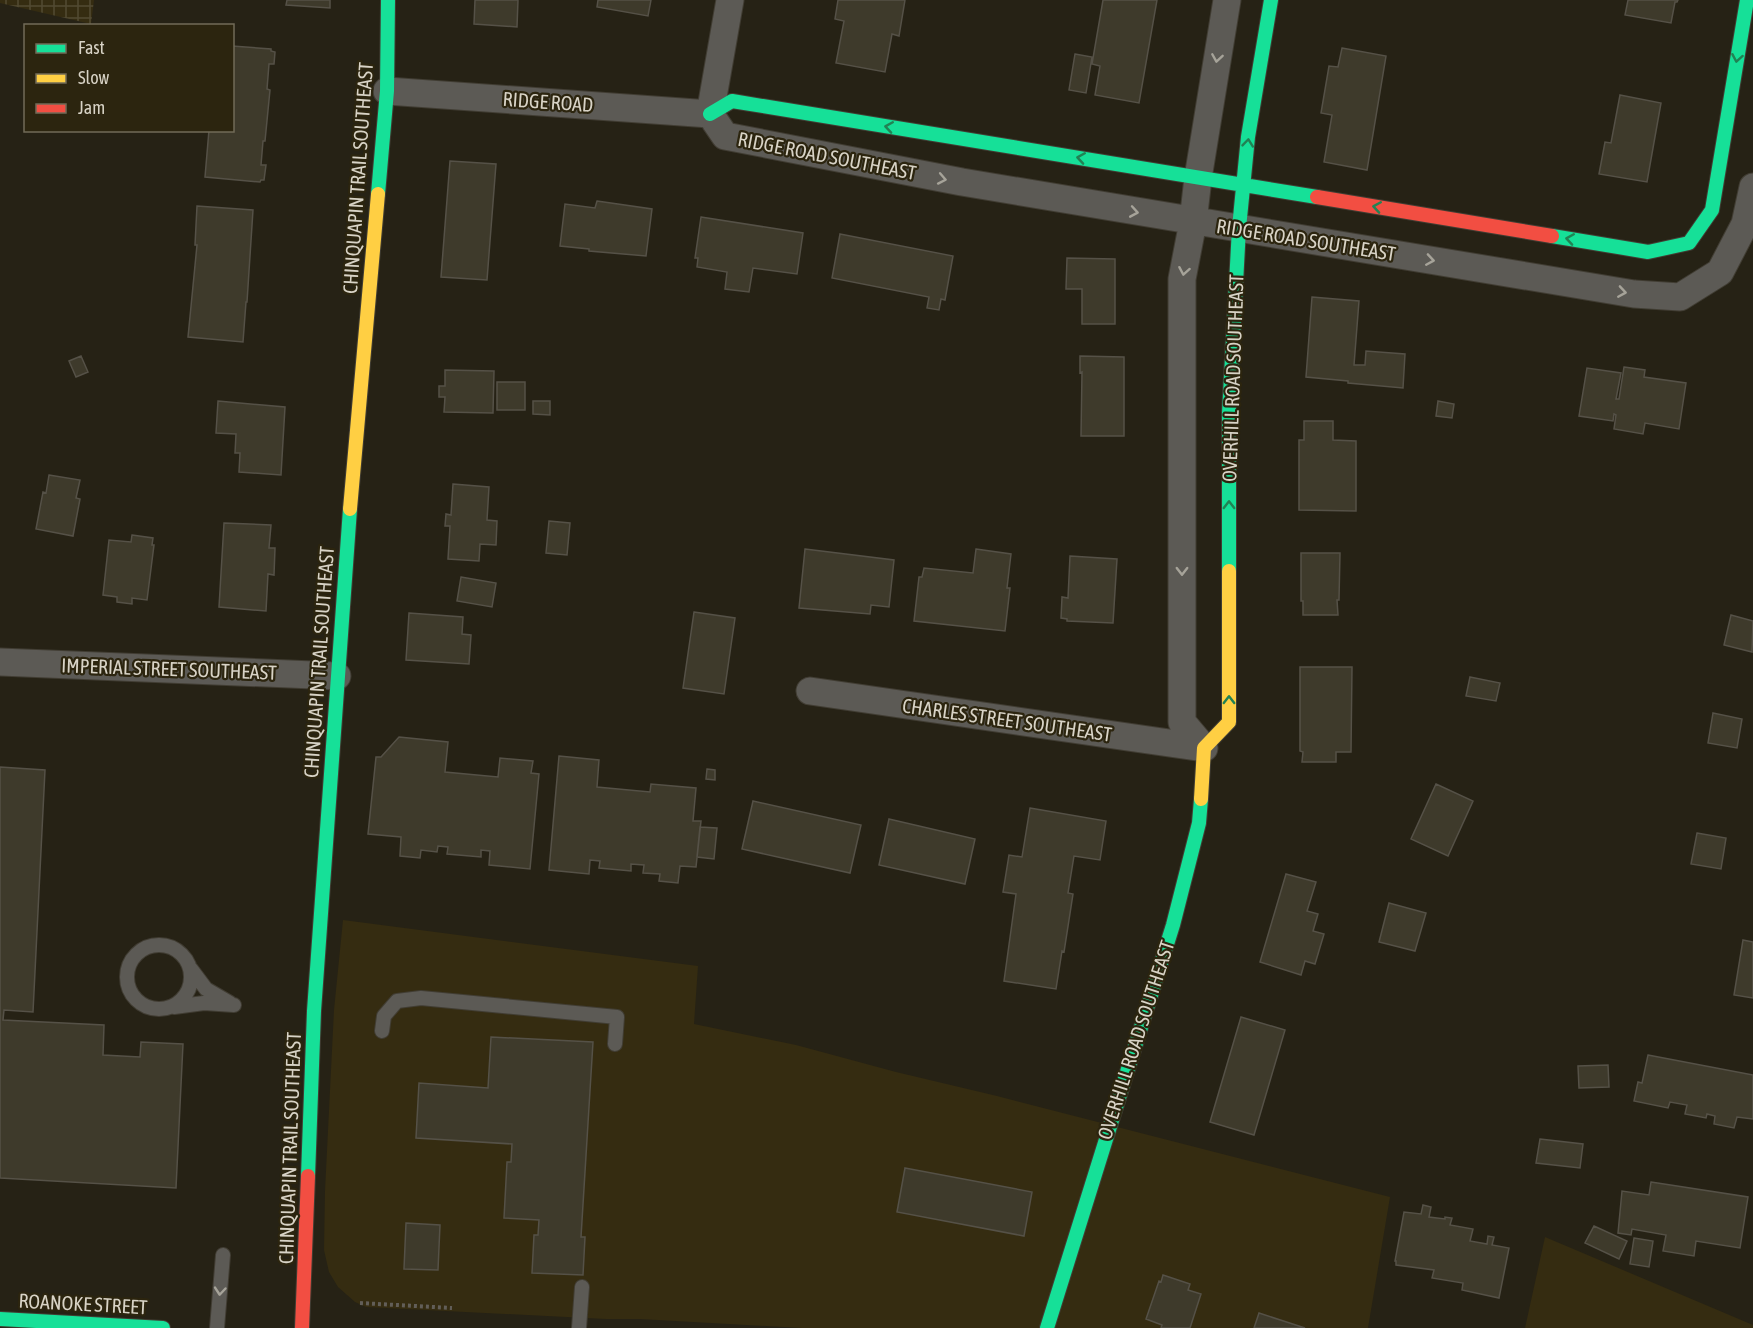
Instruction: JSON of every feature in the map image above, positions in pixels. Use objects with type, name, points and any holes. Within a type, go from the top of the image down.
[{"type":"street","name":"CHINQUAPIN TRAIL SOUTHEAST","points":[[302,1328],[314,1011],[349,518],[387,91],[388,0]]},
{"type":"street","points":[[710,114],[730,0]]},
{"type":"street","points":[[1204,748],[1182,722],[1182,279],[1227,0]]},
{"type":"street","name":"OVERHILL ROAD SOUTHEAST","points":[[1047,1328],[1173,925],[1199,823],[1204,748],[1229,722],[1229,413],[1239,228],[1248,137],[1271,0]]},
{"type":"street","name":"RIDGE ROAD SOUTHEAST","points":[[1747,0],[1712,210],[1689,243],[1648,252],[732,101],[710,114],[725,136],[962,183],[1634,294],[1680,297],[1719,272],[1745,224],[1753,187]]},
{"type":"street","name":"RIDGE ROAD","points":[[387,91],[710,114]]},
{"type":"street","name":"IMPERIAL STREET SOUTHEAST","points":[[0,662],[337,676]]},
{"type":"street","name":"CHARLES STREET SOUTHEAST","points":[[810,692],[1204,748]]},
{"type":"street","name":"ROANOKE STREET","points":[[0,1319],[163,1328]]},
{"type":"lane","points":[[163,945],[176,949],[186,958],[206,989],[234,1005],[204,1004],[172,1007],[161,1010],[148,1008],[129,990],[126,977],[129,964],[138,953],[150,946],[163,945]]},
{"type":"lane","points":[[172,1007],[189,991],[192,980],[191,969]]},
{"type":"lane","points":[[382,1031],[384,1016],[397,1001],[421,998],[617,1017],[615,1044]]},
{"type":"lane","points":[[217,1328],[223,1255]]},
{"type":"lane","points":[[579,1328],[582,1287]]},
{"type":"path","points":[[360,1304],[452,1308]]},
{"type":"shaded area","points":[[0,0],[94,0],[91,24],[0,3]]},
{"type":"shaded area","points":[[343,920],[698,966],[694,1024],[796,1045],[1390,1197],[1368,1328],[802,1328],[366,1307],[355,1302],[338,1287],[329,1272],[324,1250],[334,1010]]},
{"type":"shaded area","points":[[1545,1237],[1753,1325],[1753,1328],[1525,1328]]},
{"type":"building","points":[[287,0],[330,0],[330,8],[286,5]]},
{"type":"building","points":[[475,0],[518,0],[517,27],[474,24]]},
{"type":"building","points":[[598,0],[651,0],[648,16],[597,7]]},
{"type":"building","points":[[838,0],[905,0],[899,36],[892,34],[885,72],[836,63],[844,21],[835,19]]},
{"type":"building","points":[[1103,0],[1157,0],[1139,103],[1095,95],[1100,66],[1092,64]]},
{"type":"building","points":[[1628,0],[1678,0],[1675,2],[1671,23],[1625,15]]},
{"type":"building","points":[[234,46],[271,49],[275,52],[274,64],[269,64],[267,89],[270,90],[261,165],[266,165],[264,180],[260,182],[205,177],[209,132],[234,132]]},
{"type":"building","points":[[1342,48],[1386,56],[1367,170],[1324,162],[1332,115],[1321,113],[1329,66],[1338,67]]},
{"type":"building","points":[[1075,54],[1092,57],[1086,93],[1069,90]]},
{"type":"building","points":[[1620,95],[1661,103],[1647,182],[1599,174],[1605,142],[1611,143]]},
{"type":"building","points":[[450,161],[496,164],[487,280],[441,277]]},
{"type":"building","points":[[597,201],[652,209],[646,256],[560,246],[565,204],[595,208]]},
{"type":"building","points":[[197,206],[253,210],[243,342],[188,337],[197,245],[195,245]]},
{"type":"building","points":[[701,217],[803,233],[797,274],[753,268],[749,292],[725,289],[727,272],[697,267],[698,258],[695,258]]},
{"type":"building","points":[[840,234],[953,256],[945,300],[941,299],[939,310],[927,308],[929,297],[832,278]]},
{"type":"building","points":[[1067,258],[1115,259],[1115,324],[1082,324],[1082,289],[1066,289]]},
{"type":"building","points":[[1312,297],[1359,301],[1354,365],[1365,365],[1366,351],[1405,354],[1403,388],[1306,377]]},
{"type":"building","points":[[81,356],[88,372],[76,377],[69,361]]},
{"type":"building","points":[[1080,356],[1124,357],[1124,436],[1081,436]]},
{"type":"building","points":[[1624,367],[1645,370],[1644,377],[1686,383],[1679,429],[1645,423],[1643,434],[1614,429],[1616,415],[1614,414],[1613,421],[1579,416],[1587,368],[1621,373],[1616,399],[1619,399]]},
{"type":"building","points":[[445,370],[494,371],[493,413],[444,412],[445,397],[439,397],[439,386],[445,386]]},
{"type":"building","points":[[497,382],[525,382],[525,410],[497,410]]},
{"type":"building","points":[[218,401],[285,407],[281,475],[239,472],[240,453],[235,453],[236,434],[216,433]]},
{"type":"building","points":[[533,401],[550,401],[550,415],[533,414]]},
{"type":"building","points":[[1438,401],[1454,404],[1452,418],[1436,416]]},
{"type":"building","points":[[1304,421],[1333,421],[1333,440],[1356,441],[1356,511],[1299,510],[1299,440],[1304,440]]},
{"type":"building","points":[[49,475],[80,480],[76,498],[80,499],[73,536],[36,529],[43,492],[46,493]]},
{"type":"building","points":[[453,484],[489,487],[487,520],[497,521],[496,545],[480,544],[479,561],[448,559],[450,526],[445,526],[446,514],[451,515]]},
{"type":"building","points":[[549,521],[570,523],[567,555],[546,553]]},
{"type":"building","points":[[224,523],[271,525],[269,548],[275,548],[274,575],[268,574],[266,611],[219,607]]},
{"type":"building","points":[[132,535],[153,538],[152,545],[154,545],[147,600],[132,598],[132,604],[117,602],[117,597],[103,595],[109,540],[131,542]]},
{"type":"building","points":[[805,549],[894,560],[889,607],[871,605],[870,614],[799,608]]},
{"type":"building","points":[[976,549],[1011,554],[1005,631],[914,621],[919,577],[922,577],[924,568],[973,573]]},
{"type":"building","points":[[1301,553],[1340,553],[1338,615],[1303,615]]},
{"type":"building","points":[[1070,556],[1117,559],[1113,623],[1067,621],[1061,618],[1062,597],[1068,598]]},
{"type":"building","points":[[461,577],[496,583],[492,607],[457,601]]},
{"type":"building","points":[[694,612],[735,618],[724,694],[683,688]]},
{"type":"building","points":[[409,613],[463,617],[462,634],[471,635],[469,664],[406,660]]},
{"type":"building","points":[[1731,615],[1753,621],[1752,652],[1724,645]]},
{"type":"building","points":[[1300,667],[1352,667],[1351,752],[1336,752],[1336,762],[1302,762]]},
{"type":"building","points":[[1470,677],[1500,683],[1496,701],[1466,696]]},
{"type":"building","points":[[1713,713],[1742,719],[1737,748],[1708,743]]},
{"type":"building","points":[[399,737],[448,742],[445,772],[498,777],[500,758],[533,761],[531,773],[539,774],[530,869],[489,865],[490,851],[481,850],[481,857],[447,854],[448,847],[438,846],[437,852],[421,850],[420,858],[400,856],[401,837],[368,834],[376,757],[381,757]]},
{"type":"building","points":[[559,756],[599,760],[597,787],[650,792],[651,784],[696,788],[693,821],[701,821],[696,867],[680,866],[678,883],[659,881],[660,874],[643,873],[644,865],[631,864],[631,871],[599,868],[600,861],[590,860],[589,874],[549,870]]},
{"type":"building","points":[[0,767],[45,770],[33,1012],[4,1010],[3,1020],[104,1025],[103,1055],[140,1057],[141,1042],[183,1044],[176,1188],[0,1178]]},
{"type":"building","points":[[707,769],[715,770],[715,780],[706,779]]},
{"type":"building","points":[[1436,784],[1473,801],[1448,856],[1411,839]]},
{"type":"building","points":[[753,801],[861,825],[850,873],[742,849]]},
{"type":"building","points":[[1030,808],[1106,821],[1100,860],[1074,856],[1068,893],[1073,894],[1056,989],[1004,981],[1016,894],[1003,892],[1009,855],[1022,857]]},
{"type":"building","points":[[889,819],[975,839],[965,884],[879,865]]},
{"type":"building","points":[[700,827],[717,828],[714,859],[697,857]]},
{"type":"building","points":[[1697,833],[1726,838],[1721,869],[1691,864]]},
{"type":"building","points":[[1286,874],[1316,882],[1307,911],[1318,914],[1313,931],[1324,934],[1315,964],[1305,961],[1301,975],[1260,962]]},
{"type":"building","points":[[1389,903],[1426,913],[1415,951],[1379,942]]},
{"type":"building","points":[[1743,940],[1753,942],[1753,998],[1734,995]]},
{"type":"building","points":[[1241,1017],[1285,1030],[1254,1135],[1210,1122]]},
{"type":"building","points":[[491,1037],[593,1042],[581,1237],[585,1237],[583,1275],[532,1273],[534,1235],[538,1235],[539,1220],[504,1218],[507,1162],[511,1162],[512,1144],[416,1138],[419,1083],[488,1088]]},
{"type":"building","points":[[1648,1055],[1753,1075],[1753,1119],[1737,1117],[1734,1128],[1714,1124],[1715,1116],[1707,1114],[1706,1118],[1685,1114],[1687,1105],[1670,1102],[1668,1108],[1634,1101],[1638,1082],[1642,1083]]},
{"type":"building","points":[[1608,1065],[1609,1087],[1579,1088],[1578,1066]]},
{"type":"building","points":[[1540,1139],[1583,1144],[1580,1168],[1536,1163]]},
{"type":"building","points":[[905,1168],[1032,1192],[1024,1236],[897,1212]]},
{"type":"building","points":[[1651,1182],[1748,1197],[1740,1248],[1696,1241],[1694,1256],[1663,1251],[1666,1235],[1632,1229],[1631,1235],[1618,1233],[1622,1191],[1649,1195]]},
{"type":"building","points":[[1423,1205],[1431,1207],[1429,1217],[1452,1218],[1450,1225],[1473,1229],[1470,1241],[1487,1244],[1488,1236],[1494,1237],[1492,1245],[1509,1248],[1499,1298],[1462,1290],[1463,1283],[1432,1278],[1434,1270],[1396,1265],[1404,1212],[1421,1214]]},
{"type":"building","points":[[406,1223],[440,1225],[438,1270],[404,1269]]},
{"type":"building","points":[[1594,1226],[1627,1241],[1619,1259],[1585,1243]]},
{"type":"building","points":[[1634,1238],[1653,1241],[1649,1267],[1630,1264]]},
{"type":"building","points":[[1163,1275],[1190,1284],[1188,1290],[1201,1294],[1190,1328],[1161,1328],[1162,1325],[1146,1319]]},
{"type":"building","points":[[1259,1313],[1305,1328],[1254,1328]]},
{"type":"traffic: fast","points":[[378,194],[387,91],[388,0]]},
{"type":"traffic: fast","points":[[1229,571],[1229,413],[1239,228],[1248,137],[1271,0]]},
{"type":"traffic: fast","points":[[1552,236],[1648,252],[1689,243],[1712,210],[1747,0]]},
{"type":"traffic: fast","points":[[710,114],[732,101],[1317,197]]},
{"type":"traffic: fast","points":[[308,1176],[314,1011],[350,509]]},
{"type":"traffic: fast","points":[[1047,1328],[1173,925],[1199,823],[1201,799]]},
{"type":"traffic: fast","points":[[0,1319],[163,1328]]},
{"type":"traffic: slow","points":[[350,509],[378,194]]},
{"type":"traffic: slow","points":[[1201,799],[1204,748],[1229,722],[1229,571]]},
{"type":"traffic: jam","points":[[1317,197],[1552,236]]},
{"type":"traffic: jam","points":[[302,1328],[308,1176]]}]
